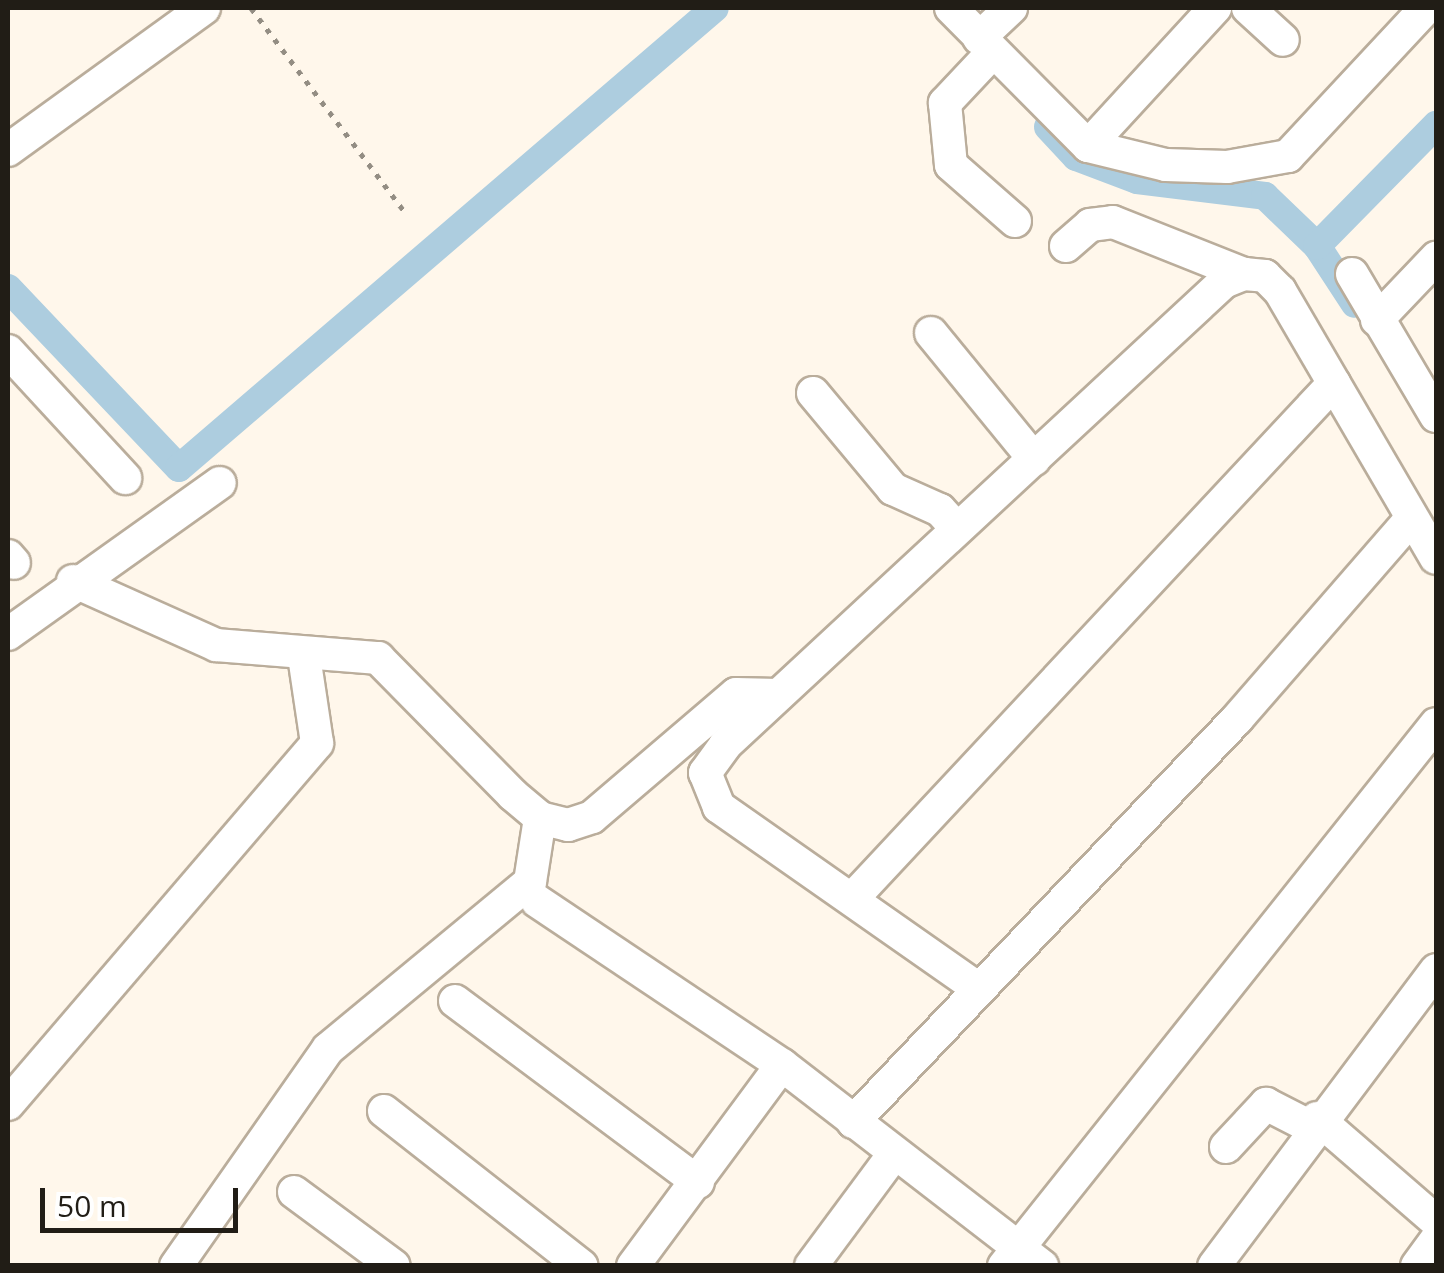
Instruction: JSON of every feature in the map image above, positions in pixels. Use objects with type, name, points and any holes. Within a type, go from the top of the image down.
[{"type":"street","points":[[8,150],[204,8]]},
{"type":"street","points":[[951,8],[1088,146],[1166,166],[1288,156],[1426,8]]},
{"type":"street","points":[[1011,8],[945,103],[952,165],[1015,222]]},
{"type":"street","points":[[1088,146],[1215,8]]},
{"type":"street","points":[[1248,8],[1284,40]]},
{"type":"street","points":[[1066,246],[1090,226],[1113,222],[1244,274],[1265,276],[1280,291],[1410,520],[1436,558]]},
{"type":"street","points":[[1377,320],[1436,258]]},
{"type":"street","points":[[976,987],[705,790],[725,745],[1034,458],[1244,274]]},
{"type":"street","points":[[1352,274],[1436,416]]},
{"type":"street","points":[[931,333],[1034,458]]},
{"type":"street","points":[[8,351],[125,478]]},
{"type":"street","points":[[852,899],[1334,383]]},
{"type":"street","points":[[812,393],[892,489],[940,510],[957,530]]},
{"type":"street","points":[[8,634],[73,581],[220,483]]},
{"type":"street","points":[[853,1122],[976,987],[1238,718],[1410,520]]},
{"type":"street","points":[[73,581],[216,645],[304,656],[378,658],[540,818],[568,826],[592,816],[736,694],[778,696]]},
{"type":"street","points":[[8,1104],[316,744],[304,656]]},
{"type":"street","points":[[537,901],[782,1066],[1022,1259],[1436,724]]},
{"type":"street","points":[[176,1266],[328,1049],[530,882],[540,818]]},
{"type":"street","points":[[1214,1266],[1314,1122],[1436,970]]},
{"type":"street","points":[[455,1001],[698,1182]]},
{"type":"street","points":[[633,1266],[782,1066]]},
{"type":"street","points":[[1226,1147],[1266,1104],[1314,1122],[1436,1221]]},
{"type":"street","points":[[384,1111],[582,1266]]},
{"type":"street","points":[[810,1266],[894,1154]]},
{"type":"street","points":[[294,1192],[394,1266]]},
{"type":"street","points":[[1416,1266],[1436,1240]]},
{"type":"path","points":[[251,8],[404,211]]},
{"type":"waterway","points":[[8,288],[179,468],[715,8]]},
{"type":"waterway","points":[[1317,246],[1436,125]]},
{"type":"waterway","points":[[1048,127],[1076,157],[1137,180],[1265,196],[1317,246],[1355,304]]}]
